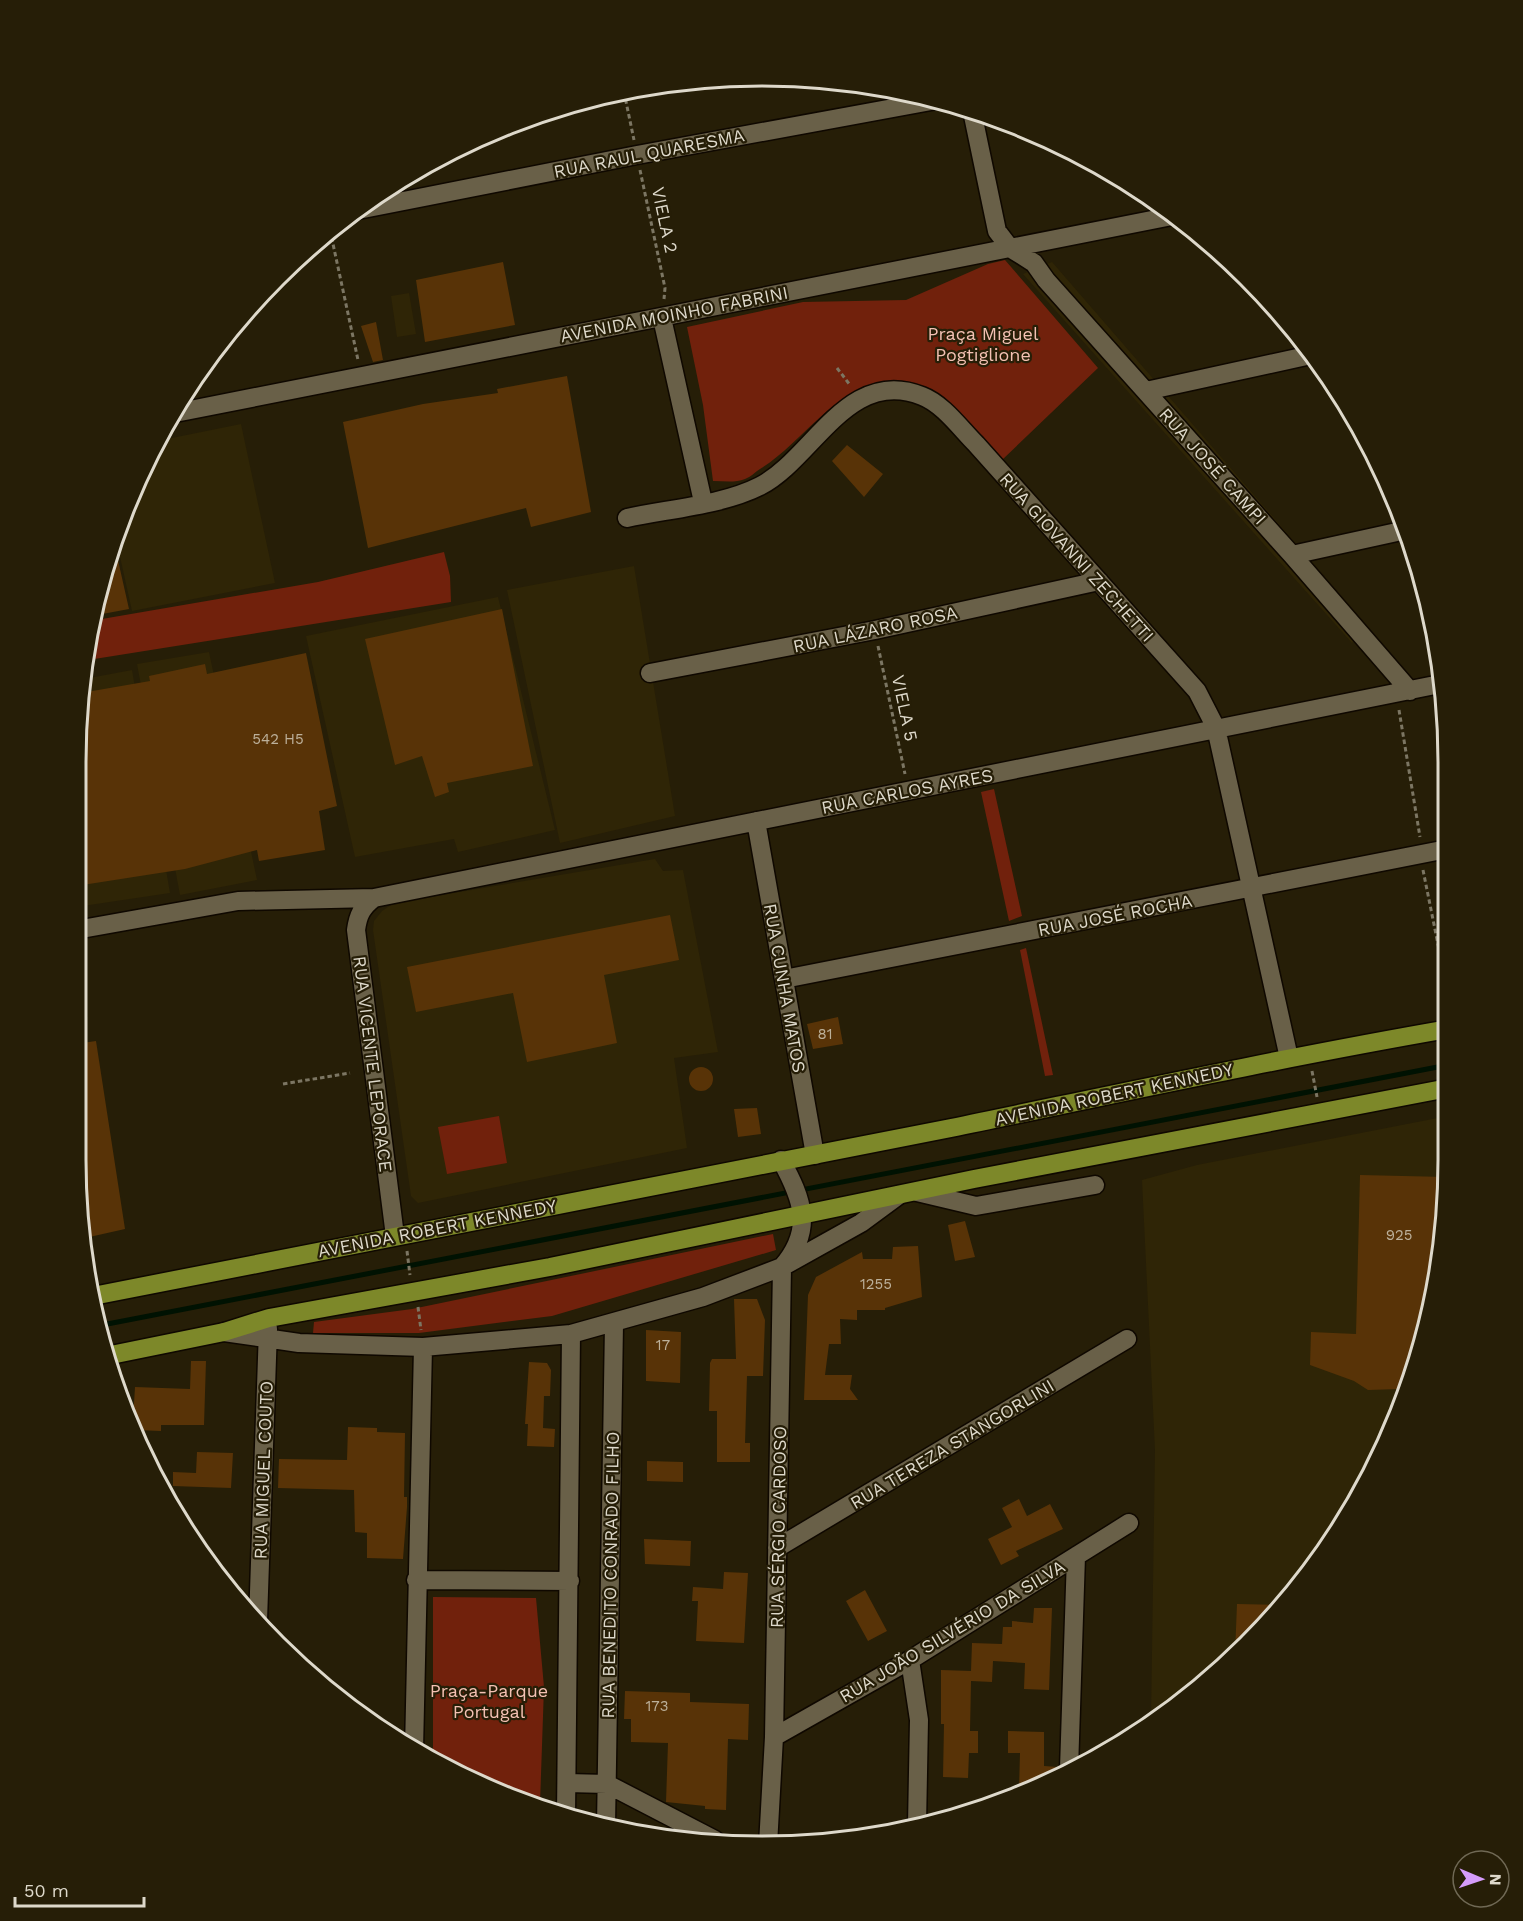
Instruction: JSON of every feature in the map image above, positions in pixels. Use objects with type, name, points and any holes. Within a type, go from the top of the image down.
[{"type":"main road","name":"AVENIDA ROBERT KENNEDY","points":[[99,1295],[401,1243],[784,1166],[815,1155],[1289,1058],[1438,1031]]},
{"type":"main road","points":[[115,1354],[224,1332],[269,1318],[413,1286],[550,1267],[800,1209],[908,1194],[974,1179],[1438,1090]]},
{"type":"street","name":"RUA RAUL QUARESMA","points":[[376,207],[916,104]]},
{"type":"street","points":[[974,120],[997,231],[1010,248]]},
{"type":"street","name":"AVENIDA MOINHO FABRINI","points":[[183,411],[1163,218]]},
{"type":"street","name":"RUA JOSÉ CAMPI","points":[[1010,248],[1034,263],[1046,280],[1292,555],[1410,691]]},
{"type":"street","points":[[662,318],[703,502]]},
{"type":"street","points":[[1146,391],[1303,357]]},
{"type":"street","name":"RUA GIOVANNI ZECHETTI","points":[[627,518],[703,502],[760,486],[783,472],[849,405],[876,394],[905,392],[922,396],[939,407],[976,444],[1197,691],[1216,728],[1289,1058]]},
{"type":"street","points":[[1292,555],[1397,532]]},
{"type":"street","name":"RUA LÁZARO ROSA","points":[[650,674],[875,630],[1099,581]]},
{"type":"street","name":"RUA CARLOS AYRES","points":[[86,928],[191,908],[238,902],[374,898],[1433,686]]},
{"type":"street","name":"RUA CUNHA MATOS","points":[[756,821],[815,1155]]},
{"type":"street","name":"RUA JOSÉ ROCHA","points":[[783,979],[1438,851]]},
{"type":"street","name":"RUA VICENTE LEPORACE","points":[[374,898],[364,906],[358,916],[356,930],[401,1243]]},
{"type":"street","points":[[782,1267],[801,1241],[800,1209],[784,1166]]},
{"type":"street","points":[[224,1332],[268,1339],[346,1346],[423,1347],[571,1334],[614,1324],[703,1297],[782,1267],[908,1194],[975,1206],[1095,1185]]},
{"type":"street","name":"RUA SÉRGIO CARDOSO","points":[[769,1836],[774,1737],[782,1267]]},
{"type":"street","name":"RUA MIGUEL COUTO","points":[[258,1611],[269,1318]]},
{"type":"street","name":"RUA BENEDITO CONRADO FILHO","points":[[606,1817],[614,1324]]},
{"type":"street","points":[[566,1806],[571,1334]]},
{"type":"street","name":"RUA TEREZA STANGORLINI","points":[[777,1548],[1127,1339]]},
{"type":"street","points":[[414,1739],[423,1347]]},
{"type":"street","name":"RUA JOÃO SILVÉRIO DA SILVA","points":[[774,1737],[910,1660],[1129,1523]]},
{"type":"street","points":[[1069,1761],[1076,1557]]},
{"type":"street","points":[[416,1580],[570,1581]]},
{"type":"street","points":[[910,1660],[919,1720],[918,1817]]},
{"type":"street","points":[[567,1783],[607,1784],[701,1833]]},
{"type":"path","name":"VIELA 2","points":[[625,99],[665,288],[662,318]]},
{"type":"path","points":[[332,240],[361,376]]},
{"type":"path","points":[[837,368],[857,394]]},
{"type":"path","name":"VIELA 5","points":[[875,630],[908,791]]},
{"type":"path","points":[[1391,695],[1398,708],[1421,833],[1419,854],[1438,946]]},
{"type":"path","points":[[1312,1071],[1317,1097]]},
{"type":"path","points":[[283,1084],[350,1073]]},
{"type":"path","points":[[401,1243],[413,1286],[423,1347]]},
{"type":"shaded area","points":[[1052,262],[1364,622],[1352,643],[1023,274]]},
{"type":"shaded area","points":[[409,293],[416,334],[397,337],[391,296]]},
{"type":"shaded area","points":[[241,424],[275,583],[132,611],[119,552],[137,503],[168,439]]},
{"type":"shaded area","points":[[634,566],[675,816],[560,843],[507,590]]},
{"type":"shaded area","points":[[498,597],[555,830],[458,852],[454,839],[355,857],[306,636]]},
{"type":"shaded area","points":[[209,652],[257,880],[180,895],[137,664]]},
{"type":"shaded area","points":[[132,670],[170,893],[86,906],[86,762],[91,678]]},
{"type":"shaded area","points":[[655,859],[663,871],[683,870],[718,1052],[674,1058],[687,1148],[418,1203],[411,1196],[373,930],[374,921],[382,911],[394,903]]},
{"type":"shaded area","points":[[1438,1118],[1436,1204],[1425,1291],[1402,1377],[1368,1458],[1324,1535],[1270,1605],[1240,1638],[1207,1668],[1151,1712],[1155,1450],[1142,1180],[1197,1165]]},
{"type":"green space","name":"Praça Miguel Pogtiglione","points":[[1005,260],[1098,368],[1002,460],[985,441],[884,384],[848,396],[818,419],[776,458],[749,477],[737,481],[713,481],[703,405],[687,327],[803,302],[906,300],[988,264]]},
{"type":"green space","points":[[444,552],[450,576],[451,602],[93,659],[101,619],[318,582]]},
{"type":"green space","points":[[994,789],[1022,916],[1009,921],[981,792]]},
{"type":"green space","points":[[1026,948],[1053,1075],[1045,1076],[1020,950]]},
{"type":"green space","points":[[499,1116],[507,1163],[447,1174],[438,1127]]},
{"type":"green space","points":[[773,1234],[776,1250],[552,1316],[419,1333],[313,1333],[314,1322],[412,1309]]},
{"type":"green space","name":"Praça-Parque Portugal","points":[[433,1597],[536,1598],[544,1687],[540,1799],[463,1766],[433,1750]]},
{"type":"building","points":[[503,262],[515,325],[425,342],[416,280]]},
{"type":"building","points":[[376,322],[383,360],[373,362],[361,326]]},
{"type":"building","points":[[567,376],[591,512],[531,527],[526,508],[368,548],[343,422],[423,404],[498,393],[497,389]]},
{"type":"building","points":[[847,445],[883,474],[864,497],[832,461]]},
{"type":"building","points":[[117,557],[129,609],[102,614]]},
{"type":"building","points":[[502,609],[533,766],[447,783],[449,792],[435,797],[422,756],[395,765],[365,639]]},
{"type":"building","points":[[306,653],[337,806],[319,811],[325,850],[259,861],[257,850],[185,869],[86,884],[86,762],[89,692],[150,681],[149,676],[205,664],[207,674]]},
{"type":"building","points":[[670,915],[679,960],[604,975],[617,1043],[527,1062],[513,993],[416,1012],[407,967]]},
{"type":"building","points":[[838,1017],[843,1044],[813,1049],[807,1024]]},
{"type":"building","points":[[96,1041],[125,1229],[90,1237],[86,1160],[86,1042]]},
{"type":"building","points":[[701,1067],[710,1070],[713,1079],[710,1088],[701,1091],[692,1088],[689,1079],[692,1070]]},
{"type":"building","points":[[757,1108],[761,1134],[738,1137],[734,1109]]},
{"type":"building","points":[[1360,1175],[1437,1177],[1432,1248],[1425,1291],[1397,1389],[1368,1390],[1354,1381],[1310,1365],[1311,1332],[1356,1334]]},
{"type":"building","points":[[965,1221],[975,1257],[955,1261],[948,1225]]},
{"type":"building","points":[[918,1246],[922,1297],[885,1308],[885,1310],[857,1310],[857,1320],[840,1319],[841,1344],[829,1344],[825,1375],[852,1375],[850,1389],[858,1400],[804,1400],[808,1295],[816,1277],[862,1252],[863,1259],[892,1259],[893,1247]]},
{"type":"building","points":[[734,1299],[757,1299],[765,1320],[763,1376],[747,1376],[745,1443],[750,1443],[750,1462],[717,1462],[717,1411],[709,1411],[710,1363],[712,1359],[736,1359]]},
{"type":"building","points":[[646,1330],[681,1332],[680,1383],[646,1381]]},
{"type":"building","points":[[191,1361],[206,1361],[204,1425],[161,1425],[161,1431],[143,1430],[134,1409],[135,1387],[190,1389]]},
{"type":"building","points":[[529,1362],[547,1363],[551,1370],[550,1396],[544,1396],[543,1428],[555,1429],[554,1447],[527,1446],[528,1424],[525,1424]]},
{"type":"building","points":[[348,1427],[377,1428],[377,1432],[405,1433],[404,1497],[407,1497],[407,1507],[403,1559],[367,1558],[367,1533],[355,1532],[354,1490],[278,1488],[279,1459],[347,1460]]},
{"type":"building","points":[[197,1452],[233,1453],[231,1488],[173,1486],[173,1472],[196,1473]]},
{"type":"building","points":[[647,1461],[683,1462],[683,1482],[647,1481]]},
{"type":"building","points":[[1019,1499],[1027,1516],[1050,1504],[1063,1529],[1016,1551],[1019,1556],[1001,1565],[988,1539],[1012,1527],[1002,1508]]},
{"type":"building","points":[[644,1539],[691,1541],[690,1566],[645,1564]]},
{"type":"building","points":[[724,1572],[748,1573],[744,1643],[696,1641],[698,1601],[692,1601],[693,1587],[723,1589]]},
{"type":"building","points":[[865,1590],[887,1631],[868,1641],[846,1601]]},
{"type":"building","points":[[1237,1604],[1270,1605],[1240,1638],[1235,1642]]},
{"type":"building","points":[[1034,1608],[1052,1608],[1049,1690],[1024,1689],[1025,1663],[993,1661],[992,1682],[971,1681],[970,1731],[978,1731],[978,1753],[969,1753],[968,1778],[943,1777],[944,1724],[941,1724],[941,1670],[971,1671],[972,1643],[1002,1644],[1003,1627],[1012,1627],[1012,1621],[1033,1623]]},
{"type":"building","points":[[625,1691],[690,1693],[690,1702],[749,1704],[748,1740],[728,1739],[726,1810],[666,1802],[668,1743],[631,1742],[631,1719],[624,1719]]},
{"type":"building","points":[[1008,1731],[1044,1732],[1044,1766],[1058,1767],[1019,1784],[1020,1753],[1008,1753]]},
{"type":"waterway","points":[[106,1324],[1438,1067]]}]
